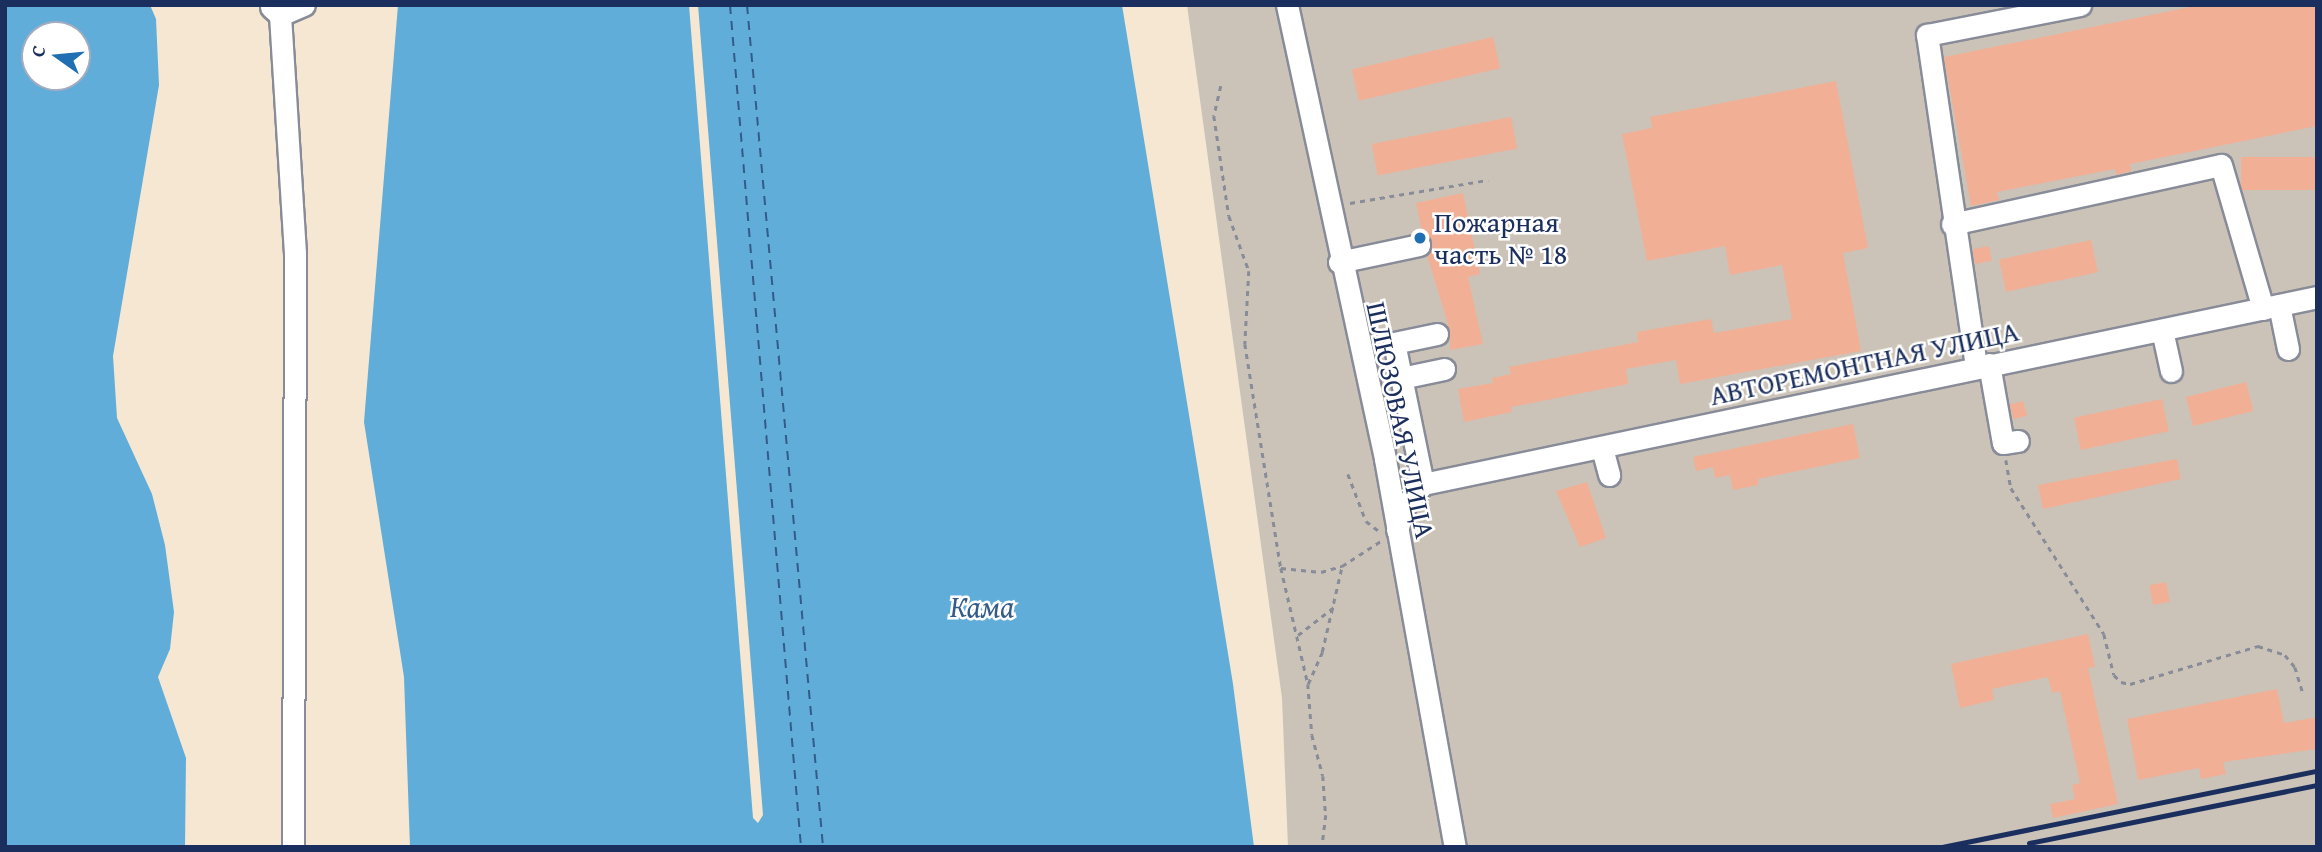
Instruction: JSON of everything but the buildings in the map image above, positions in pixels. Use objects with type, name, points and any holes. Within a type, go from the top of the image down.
[{"type":"street","points":[[293,847],[295,253],[275,10],[304,5]]},
{"type":"street","name":"ШЛЮЗОВАЯ УЛИЦА","points":[[1287,5],[1339,262],[1385,459],[1455,847]]},
{"type":"street","points":[[2010,442],[1982,365],[1952,224],[1927,35],[2080,5]]},
{"type":"street","points":[[1952,224],[2221,165],[2288,349]]},
{"type":"street","points":[[1339,262],[1419,245]]},
{"type":"street","name":"АВТОРЕМОНТНАЯ УЛИЦА","points":[[1423,485],[1982,365],[2317,297]]},
{"type":"street","points":[[2162,330],[2171,371]]},
{"type":"street","points":[[1423,485],[1394,343],[1437,334]]},
{"type":"street","points":[[1401,378],[1444,369]]},
{"type":"street","points":[[1602,448],[1609,475]]},
{"type":"street","points":[[1385,459],[1423,485]]},
{"type":"street","points":[[1397,530],[1405,505],[1423,485]]},
{"type":"path","points":[[1221,86],[1214,116],[1229,216],[1249,271],[1245,344],[1281,568],[1308,684],[1312,735],[1324,789],[1322,847]]},
{"type":"path","points":[[1347,203],[1488,180]]},
{"type":"path","points":[[2010,442],[2011,488],[2104,634],[2114,676],[2121,682],[2130,684],[2258,646],[2285,655],[2295,667],[2303,693]]},
{"type":"path","points":[[1281,568],[1321,572],[1342,566],[1389,536],[1366,521],[1348,474]]},
{"type":"path","points":[[1308,684],[1334,607],[1342,566]]},
{"type":"path","points":[[1298,635],[1334,607]]},
{"type":"shaded area","points":[[1187,5],[2317,5],[2317,847],[1288,847],[1282,698]]},
{"type":"water","points":[[5,5],[150,5],[156,19],[159,85],[113,356],[117,418],[152,494],[165,545],[174,612],[170,649],[158,677],[186,758],[185,847],[5,847]]},
{"type":"water","name":"Кама","points":[[398,5],[689,5],[753,818],[758,823],[763,815],[698,5],[1122,5],[1233,684],[1254,847],[410,847],[404,677],[364,422]]},
{"type":"ferry route","points":[[730,5],[801,847]]},
{"type":"ferry route","points":[[747,5],[823,847]]},
{"type":"railway","points":[[1942,847],[2317,771]]},
{"type":"railway","points":[[2029,843],[2317,785]]},
{"type":"place","name":"Пожарная часть № 18","points":[[1420,238]]}]
